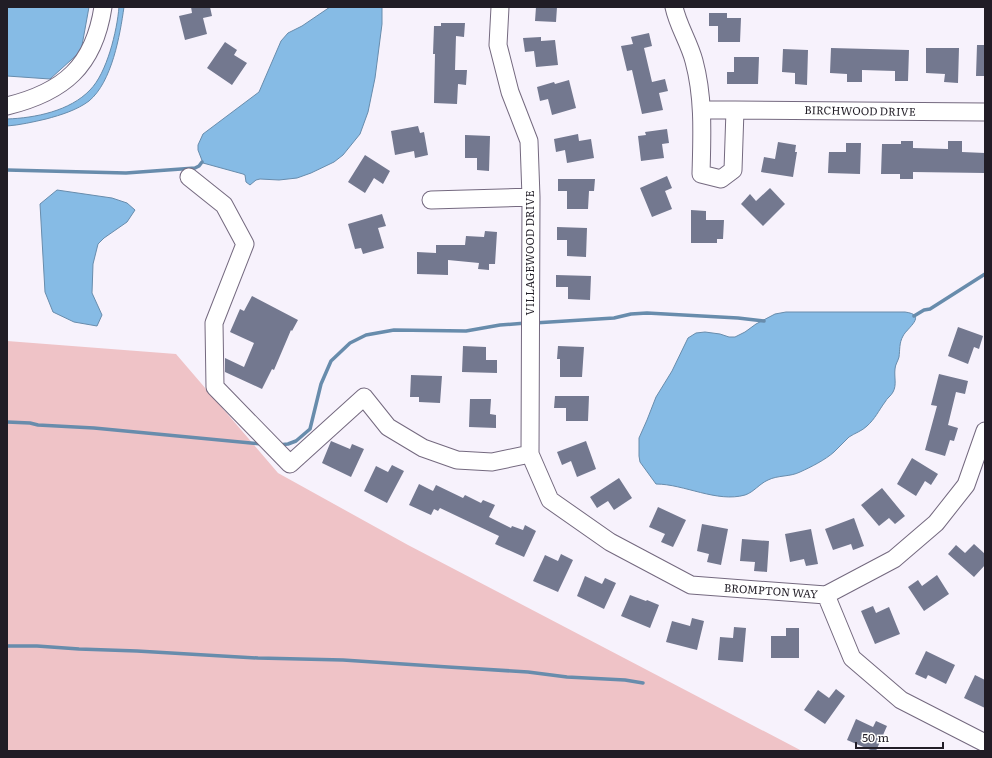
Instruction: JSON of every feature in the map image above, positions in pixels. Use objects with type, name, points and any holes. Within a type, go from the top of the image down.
[{"type":"street","points":[[7,106],[40,95],[60,85],[74,74],[85,60],[94,42],[103,7]]},
{"type":"street","name":"VILLAGEWOOD DRIVE","points":[[500,7],[498,45],[510,92],[529,141],[531,197],[530,454],[550,500]]},
{"type":"street","points":[[674,7],[677,20],[694,60],[701,99],[701,174],[721,179],[733,170],[735,110]]},
{"type":"street","name":"BIRCHWOOD DRIVE","points":[[702,110],[985,112]]},
{"type":"street","points":[[189,177],[224,205],[244,244],[214,323],[215,388],[290,464],[364,397],[388,428],[423,448],[457,460],[492,462],[530,454]]},
{"type":"street","points":[[432,200],[531,197]]},
{"type":"street","name":"BROMPTON WAY","points":[[550,500],[610,542],[691,585],[826,595],[894,558],[936,523],[966,485],[985,431]]},
{"type":"street","points":[[826,595],[852,658],[901,700],[985,743]]},
{"type":"shaded area","points":[[7,341],[176,354],[278,473],[408,545],[802,751],[7,751]]},
{"type":"water","points":[[7,7],[89,7],[81,51],[50,79],[7,76]]},
{"type":"water","points":[[119,7],[124,7],[114,57],[104,82],[97,93],[89,101],[69,112],[41,120],[7,126],[7,119],[29,117],[52,112],[73,103],[90,90],[96,83],[106,63],[116,28]]},
{"type":"water","points":[[330,7],[382,7],[382,24],[375,78],[368,112],[360,134],[343,155],[334,162],[297,178],[279,180],[260,179],[256,180],[250,185],[246,182],[245,175],[243,174],[203,163],[198,150],[198,145],[203,134],[259,92],[281,41],[288,33],[302,26]]},
{"type":"water","points":[[57,190],[112,198],[127,203],[135,210],[127,222],[98,244],[93,264],[92,293],[102,315],[97,326],[74,322],[53,312],[45,292],[40,204]]},
{"type":"water","points":[[786,312],[905,312],[915,316],[916,319],[905,333],[901,341],[899,357],[895,368],[894,389],[875,417],[865,428],[849,437],[834,452],[822,461],[796,474],[776,477],[768,480],[745,495],[723,497],[678,487],[656,484],[640,462],[639,438],[656,397],[672,371],[688,338],[696,333],[705,332],[735,337],[775,314]]},
{"type":"building","points":[[191,7],[210,7],[212,16],[203,18],[207,34],[185,40],[179,16],[192,13]]},
{"type":"building","points":[[536,7],[557,7],[556,22],[535,21]]},
{"type":"building","points":[[709,13],[727,13],[727,18],[741,18],[740,42],[718,42],[718,26],[709,26]]},
{"type":"building","points":[[441,23],[465,23],[464,37],[456,36],[455,70],[467,70],[466,85],[458,84],[457,104],[434,103],[434,26],[441,26]]},
{"type":"building","points":[[649,33],[652,46],[644,48],[652,82],[665,79],[668,91],[659,93],[663,110],[642,114],[632,70],[627,71],[621,46],[633,44],[631,37]]},
{"type":"building","points":[[541,37],[541,41],[555,40],[558,65],[536,67],[534,51],[525,52],[523,38]]},
{"type":"building","points":[[225,42],[237,50],[234,55],[247,63],[232,85],[207,68]]},
{"type":"building","points":[[977,45],[985,45],[985,76],[976,76]]},
{"type":"building","points":[[831,48],[909,50],[908,81],[895,81],[895,71],[862,70],[862,82],[847,82],[847,74],[830,73]]},
{"type":"building","points":[[926,48],[959,48],[958,83],[944,82],[945,74],[926,73]]},
{"type":"building","points":[[783,49],[808,50],[807,85],[795,84],[795,73],[782,72]]},
{"type":"building","points":[[734,57],[759,57],[758,84],[727,84],[727,72],[734,72]]},
{"type":"building","points":[[569,80],[576,108],[552,115],[548,99],[540,101],[537,87],[554,82],[555,84]]},
{"type":"building","points":[[418,126],[420,133],[424,132],[428,155],[415,158],[414,151],[395,155],[391,131]]},
{"type":"building","points":[[667,129],[669,143],[662,144],[664,158],[641,161],[638,136],[646,135],[645,132]]},
{"type":"building","points":[[578,134],[579,141],[591,139],[594,158],[567,163],[565,150],[556,152],[554,139]]},
{"type":"building","points":[[465,135],[490,136],[489,171],[477,170],[477,158],[465,158]]},
{"type":"building","points":[[901,141],[913,141],[913,148],[948,149],[948,141],[962,141],[962,152],[985,153],[985,173],[913,172],[913,179],[900,179],[900,174],[881,174],[882,144],[901,144]]},
{"type":"building","points":[[778,142],[796,145],[795,152],[797,152],[793,177],[761,172],[764,157],[775,159]]},
{"type":"building","points":[[846,143],[861,143],[860,174],[828,173],[829,152],[846,152]]},
{"type":"building","points":[[365,155],[390,171],[383,184],[374,178],[365,193],[348,182]]},
{"type":"building","points":[[667,176],[672,188],[665,191],[672,209],[652,217],[640,188]]},
{"type":"building","points":[[558,179],[595,179],[594,191],[589,191],[588,209],[567,209],[567,191],[558,191]]},
{"type":"building","points":[[770,188],[785,204],[763,226],[741,204],[750,194],[756,201]]},
{"type":"building","points":[[691,210],[706,211],[706,220],[724,220],[723,239],[717,239],[717,243],[691,243]]},
{"type":"building","points":[[382,214],[386,226],[378,228],[384,248],[363,254],[361,248],[355,249],[348,224]]},
{"type":"building","points":[[557,227],[587,228],[586,257],[567,256],[567,240],[557,240]]},
{"type":"building","points":[[485,231],[497,232],[495,264],[489,264],[489,270],[478,269],[479,263],[448,260],[448,275],[417,274],[417,252],[436,253],[436,245],[465,245],[466,236],[484,237]]},
{"type":"building","points":[[556,275],[591,276],[590,300],[568,299],[568,287],[556,287]]},
{"type":"building","points":[[252,296],[298,320],[292,331],[291,330],[274,370],[272,369],[262,389],[225,372],[225,358],[244,367],[254,343],[230,332],[240,309],[244,311]]},
{"type":"building","points":[[958,327],[983,336],[979,349],[974,347],[968,364],[948,356]]},
{"type":"building","points":[[463,346],[486,347],[486,360],[497,360],[497,373],[462,372]]},
{"type":"building","points":[[558,346],[584,347],[582,377],[560,377],[560,359],[557,359]]},
{"type":"building","points":[[939,374],[968,381],[965,394],[956,392],[948,425],[958,428],[954,441],[950,440],[945,456],[925,450],[937,406],[931,405]]},
{"type":"building","points":[[411,375],[442,376],[440,403],[419,402],[419,397],[410,397]]},
{"type":"building","points":[[555,396],[589,396],[588,421],[566,421],[566,408],[554,408]]},
{"type":"building","points":[[470,399],[491,399],[490,414],[496,415],[496,428],[469,427]]},
{"type":"building","points":[[331,441],[350,449],[352,444],[364,449],[351,477],[322,463]]},
{"type":"building","points":[[586,441],[596,469],[577,477],[571,461],[562,465],[557,452]]},
{"type":"building","points":[[912,458],[938,474],[931,485],[925,481],[916,496],[897,484]]},
{"type":"building","points":[[392,465],[404,471],[387,503],[364,491],[376,466],[388,472]]},
{"type":"building","points":[[619,478],[632,498],[614,510],[608,501],[597,508],[590,497]]},
{"type":"building","points":[[419,484],[433,491],[436,485],[463,498],[465,495],[481,503],[483,500],[495,505],[489,517],[511,528],[512,526],[523,530],[525,525],[536,531],[524,557],[495,544],[499,536],[440,508],[438,511],[434,509],[431,515],[409,505]]},
{"type":"building","points":[[882,488],[905,516],[895,524],[889,518],[879,526],[861,505]]},
{"type":"building","points":[[658,507],[686,520],[673,547],[661,542],[665,534],[649,527]]},
{"type":"building","points":[[854,518],[864,546],[853,550],[851,544],[833,550],[825,529]]},
{"type":"building","points":[[702,524],[728,529],[721,565],[707,562],[709,554],[697,551]]},
{"type":"building","points":[[811,529],[818,564],[806,566],[804,559],[790,562],[785,534]]},
{"type":"building","points":[[742,539],[769,541],[767,572],[754,571],[755,562],[740,561]]},
{"type":"building","points":[[974,544],[985,554],[985,565],[974,577],[948,554],[956,545],[965,553]]},
{"type":"building","points":[[561,554],[573,560],[558,592],[533,581],[545,555],[558,561]]},
{"type":"building","points":[[937,575],[949,594],[924,611],[908,587],[918,580],[922,586]]},
{"type":"building","points":[[585,576],[602,584],[605,578],[616,583],[604,609],[577,596]]},
{"type":"building","points":[[630,595],[659,605],[650,628],[621,616]]},
{"type":"building","points":[[873,606],[876,613],[889,607],[900,634],[875,644],[861,611]]},
{"type":"building","points":[[692,618],[704,621],[697,650],[666,642],[672,621],[690,626]]},
{"type":"building","points":[[734,627],[746,628],[743,662],[718,660],[720,637],[733,638]]},
{"type":"building","points":[[786,628],[799,628],[799,658],[771,658],[771,636],[786,636]]},
{"type":"building","points":[[926,651],[955,665],[946,684],[928,675],[926,679],[915,674]]},
{"type":"building","points":[[975,675],[985,680],[985,708],[964,698]]},
{"type":"building","points":[[836,689],[845,696],[825,724],[804,710],[818,690],[829,698]]},
{"type":"building","points":[[856,719],[873,727],[876,721],[887,726],[876,751],[847,740]]},
{"type":"waterway","points":[[7,170],[126,173],[195,168],[202,162]]},
{"type":"waterway","points":[[914,316],[924,310],[930,309],[985,274]]},
{"type":"waterway","points":[[534,323],[614,318],[631,314],[647,313],[738,318],[764,321]]},
{"type":"waterway","points":[[278,445],[296,441],[310,429],[321,384],[331,361],[350,343],[366,335],[394,330],[466,331],[500,325],[526,323]]},
{"type":"waterway","points":[[7,422],[94,428],[262,444]]},
{"type":"waterway","points":[[7,646],[37,646],[258,658],[343,660],[528,672],[567,677],[625,680],[643,683]]}]
